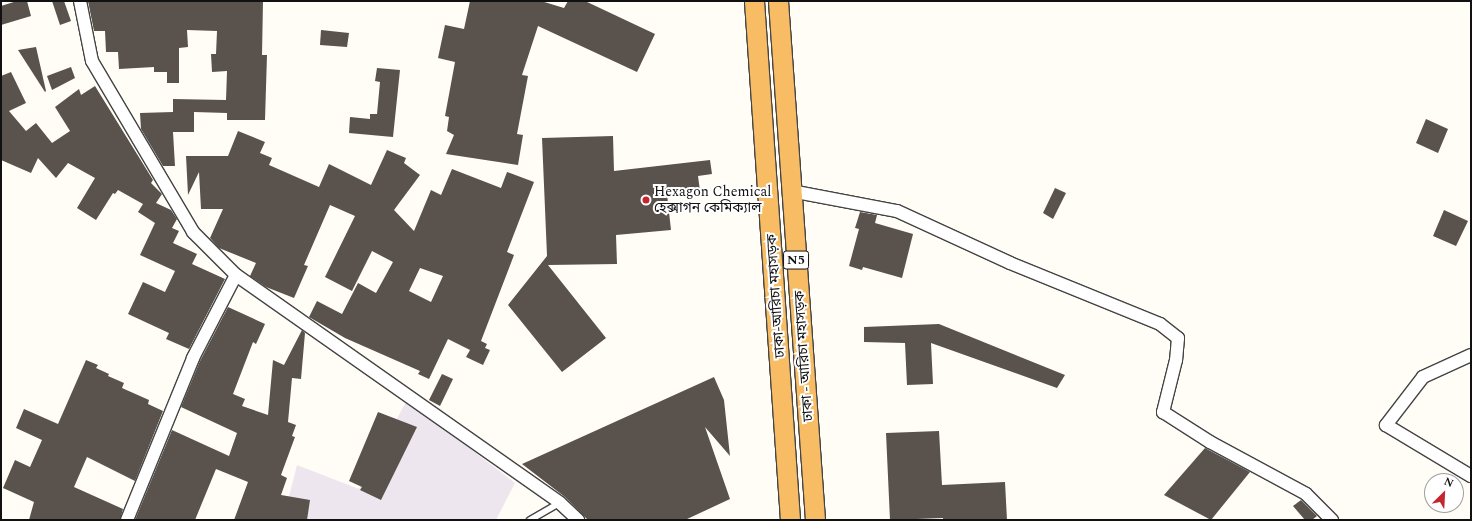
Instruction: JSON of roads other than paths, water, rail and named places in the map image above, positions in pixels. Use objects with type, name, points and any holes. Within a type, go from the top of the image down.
[{"type":"highway","name":"ঢাকা-আরিচা মহাসড়ক","points":[[754,1],[790,520]]},
{"type":"highway","name":"ঢাকা - আরিচা মহাসড়ক","points":[[778,1],[815,520]]},
{"type":"street","points":[[80,1],[92,61],[193,232],[236,275],[560,503],[578,520]]},
{"type":"street","points":[[791,191],[897,211],[1010,263],[1160,324],[1178,338],[1176,360],[1163,412],[1210,442],[1306,494],[1332,520]]},
{"type":"street","points":[[127,520],[193,358],[236,275]]},
{"type":"street","points":[[1471,355],[1423,377],[1386,425],[1471,476]]},
{"type":"lane","points":[[530,520],[560,503]]},
{"type":"place","name":"Hexagon Chemical হেক্সাগন কেমিক্যাল","points":[[646,200]]}]
